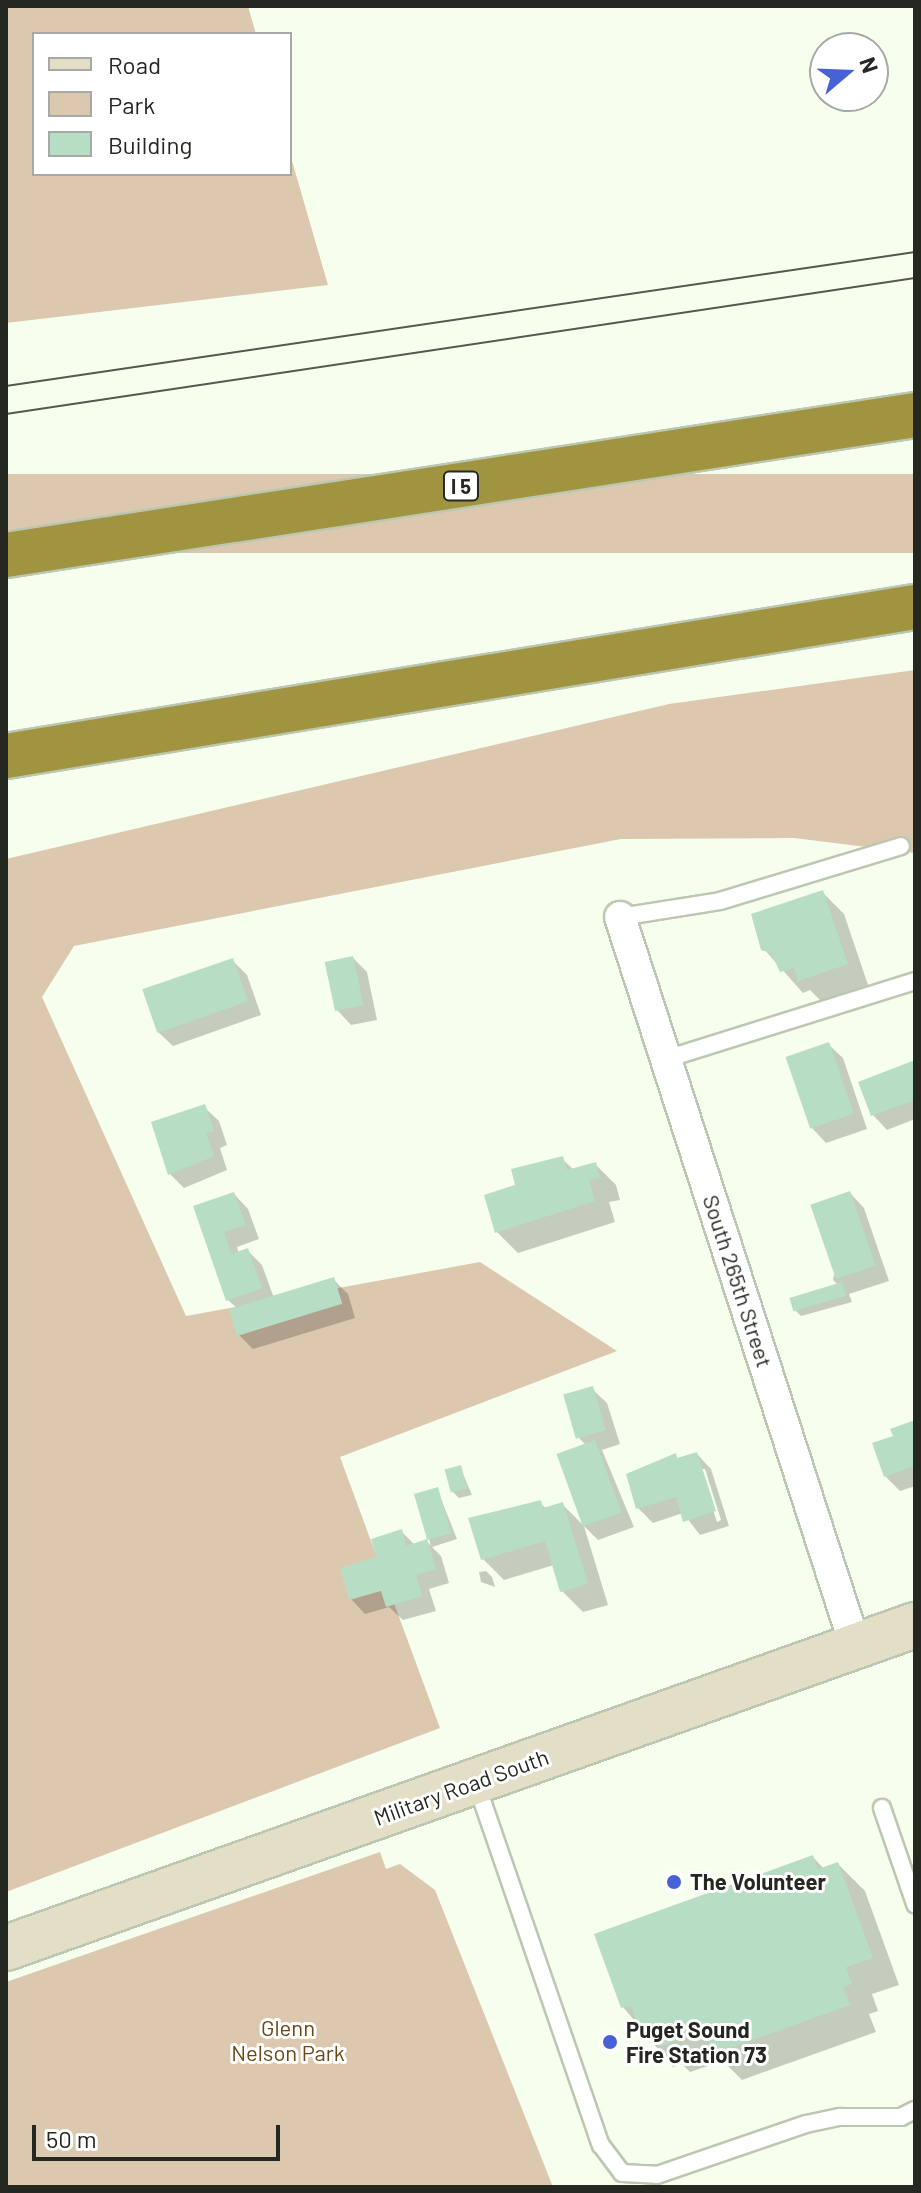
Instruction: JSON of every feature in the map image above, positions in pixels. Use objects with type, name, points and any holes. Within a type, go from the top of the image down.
[{"type":"highway","name":"I 5","points":[[6,555],[915,415]]},
{"type":"highway","points":[[6,756],[915,607]]},
{"type":"highway","points":[[6,774],[278,712]]},
{"type":"main road","name":"Military Road South","points":[[6,1948],[915,1625]]},
{"type":"street","name":"South 265th Street","points":[[620,917],[855,1645]]},
{"type":"lane","points":[[620,917],[720,901],[901,846]]},
{"type":"lane","points":[[666,1059],[915,981]]},
{"type":"lane","points":[[476,1782],[601,2145],[622,2173],[657,2175],[806,2124],[840,2117],[901,2117],[915,2110]]},
{"type":"lane","points":[[882,1808],[915,1904]]},
{"type":"green space","points":[[6,6],[248,6],[255,32],[32,32],[32,176],[292,176],[292,161],[328,285],[6,323]]},
{"type":"green space","points":[[6,474],[915,474],[915,553],[6,553]]},
{"type":"green space","points":[[915,670],[915,853],[794,838],[621,839],[74,946],[42,997],[186,1316],[480,1262],[617,1351],[340,1457],[440,1728],[6,1892],[6,859],[669,704]]},
{"type":"green space","name":"Glenn Nelson Park","points":[[380,1852],[386,1869],[400,1864],[435,1890],[553,2187],[6,2187],[6,1982]]},
{"type":"building","points":[[823,890],[848,964],[798,981],[794,968],[780,972],[771,953],[761,950],[751,914]]},
{"type":"building","points":[[353,956],[363,1005],[335,1011],[325,962]]},
{"type":"building","points":[[233,958],[248,1001],[157,1033],[142,989]]},
{"type":"building","points":[[829,1042],[854,1114],[810,1129],[786,1057]]},
{"type":"building","points":[[915,1060],[915,1100],[871,1116],[858,1082]]},
{"type":"building","points":[[205,1104],[214,1131],[206,1133],[214,1156],[168,1175],[151,1122]]},
{"type":"building","points":[[563,1156],[567,1170],[596,1162],[600,1178],[589,1181],[595,1201],[495,1233],[484,1195],[515,1185],[511,1169]]},
{"type":"building","points":[[850,1191],[876,1266],[836,1279],[810,1205]]},
{"type":"building","points":[[234,1192],[246,1225],[224,1232],[231,1254],[248,1248],[262,1288],[226,1301],[193,1206]]},
{"type":"building","points":[[334,1277],[342,1304],[237,1336],[229,1309]]},
{"type":"building","points":[[842,1282],[846,1295],[793,1311],[789,1298]]},
{"type":"building","points":[[593,1386],[606,1430],[576,1439],[563,1395]]},
{"type":"building","points":[[915,1420],[915,1466],[884,1477],[872,1443],[893,1436],[890,1429]]},
{"type":"building","points":[[595,1440],[621,1512],[583,1526],[556,1454]]},
{"type":"building","points":[[697,1452],[716,1511],[683,1522],[676,1497],[636,1509],[626,1474],[676,1453],[677,1458]]},
{"type":"building","points":[[461,1465],[467,1488],[451,1493],[445,1469]]},
{"type":"building","points":[[438,1487],[451,1533],[427,1540],[414,1494]]},
{"type":"building","points":[[541,1500],[543,1508],[563,1502],[588,1584],[560,1592],[545,1541],[481,1560],[468,1518]]},
{"type":"building","points":[[402,1529],[406,1546],[427,1539],[436,1569],[416,1575],[422,1596],[386,1607],[381,1591],[349,1600],[340,1568],[376,1557],[371,1539]]},
{"type":"building","points":[[813,1855],[818,1869],[838,1862],[873,1958],[846,1967],[852,1984],[843,1987],[850,2005],[713,2054],[705,2030],[661,2046],[658,2036],[644,2041],[631,2005],[621,2008],[594,1934]]},
{"type":"tram line","points":[[6,386],[915,252]]},
{"type":"tram line","points":[[6,414],[915,278]]},
{"type":"place","name":"The Volunteer","points":[[674,1882]]},
{"type":"place","name":"Puget Sound Fire Station 73","points":[[610,2042]]}]
